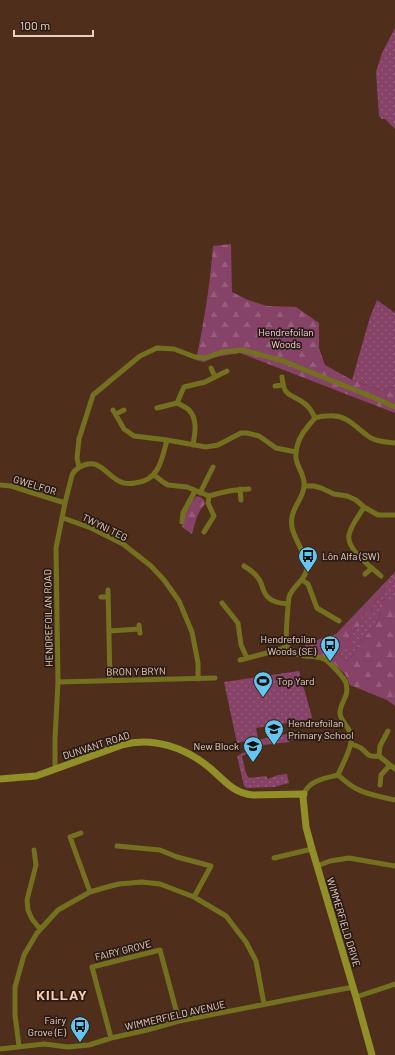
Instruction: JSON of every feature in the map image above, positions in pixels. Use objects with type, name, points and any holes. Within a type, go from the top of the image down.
[{"type":"street","name":"HENDREFOILAN ROAD","points":[[55,769],[58,682],[56,548],[72,475],[77,469],[79,439],[94,395],[140,356],[157,348],[174,349],[195,357],[205,358],[222,352],[243,350],[284,361],[395,407]]},
{"type":"street","points":[[211,368],[215,377]]},
{"type":"street","points":[[177,403],[184,387],[205,382],[227,371]]},
{"type":"street","points":[[282,377],[283,385],[287,393],[310,408],[315,418]]},
{"type":"street","points":[[275,386],[283,385]]},
{"type":"street","points":[[157,408],[177,403],[188,410],[195,421],[196,433],[193,445]]},
{"type":"street","points":[[124,410],[115,412],[124,429],[134,436],[206,447],[218,445],[235,435],[247,433],[259,436],[276,448],[296,452]]},
{"type":"street","points":[[338,775],[351,744],[351,736],[342,720],[340,713],[340,709],[346,694],[346,683],[326,660],[302,656],[292,651],[287,645],[289,596],[291,591],[302,580],[307,565],[294,535],[292,526],[295,507],[302,494],[304,486],[303,475],[296,460],[296,452],[300,438],[306,428],[315,418],[326,416],[341,416],[372,439],[381,442],[395,443]]},
{"type":"street","points":[[77,469],[84,465],[97,465],[119,481],[129,484],[138,483],[147,480],[159,468],[167,440]]},
{"type":"street","points":[[182,522],[183,513],[213,467]]},
{"type":"street","points":[[154,474],[168,485],[186,487],[209,496],[240,489],[249,490]]},
{"type":"street","name":"GWELFOR","points":[[0,485],[11,486],[65,504]]},
{"type":"street","points":[[304,486],[314,486],[334,494],[347,496],[356,500],[370,512],[378,515],[395,515]]},
{"type":"street","points":[[240,489],[240,500]]},
{"type":"street","points":[[204,532],[214,516],[208,503],[209,496]]},
{"type":"street","points":[[364,507],[350,530],[348,540],[360,558],[381,576]]},
{"type":"street","name":"TWYNI TEG","points":[[63,518],[91,528],[123,544],[151,566],[164,580],[179,601],[192,632],[198,663],[198,679]]},
{"type":"street","points":[[244,566],[259,579],[265,594],[270,600],[278,604],[288,604]]},
{"type":"street","points":[[366,574],[372,568]]},
{"type":"street","points":[[302,580],[308,584],[317,608],[338,621]]},
{"type":"street","points":[[108,590],[110,681]]},
{"type":"street","points":[[101,598],[108,597]]},
{"type":"street","points":[[222,604],[238,623],[241,645],[247,658]]},
{"type":"street","points":[[110,631],[139,629]]},
{"type":"street","points":[[240,660],[282,649],[287,645]]},
{"type":"street","name":"BRON Y BRYN","points":[[58,682],[215,678]]},
{"type":"street","points":[[379,756],[380,746],[388,732]]},
{"type":"street","name":"DUNVANT ROAD","points":[[0,778],[36,776],[131,743],[153,743],[177,748],[186,752],[203,762],[232,788],[245,795],[304,794]]},
{"type":"street","points":[[351,744],[360,748],[368,756],[379,756],[395,769]]},
{"type":"street","points":[[380,785],[381,775],[390,765]]},
{"type":"street","points":[[304,794],[307,787],[315,782],[338,775]]},
{"type":"street","points":[[338,775],[356,789],[395,800]]},
{"type":"street","name":"WIMMERFIELD DRIVE","points":[[304,794],[306,826],[372,1055]]},
{"type":"street","points":[[81,833],[70,837],[90,892]]},
{"type":"street","points":[[117,846],[160,850],[177,857],[211,866],[194,897]]},
{"type":"street","points":[[274,858],[312,849]]},
{"type":"street","points":[[34,850],[36,865],[27,900],[28,910],[32,919],[40,929]]},
{"type":"street","points":[[317,866],[330,861],[349,858],[395,866]]},
{"type":"street","points":[[19,1046],[15,1015],[15,987],[24,956],[40,929],[58,910],[90,892],[119,884],[142,882],[160,884],[194,897],[226,916],[246,942],[256,961],[264,1004]]},
{"type":"street","name":"FAIRY GROVE","points":[[111,1038],[92,967],[99,965],[160,950],[179,1021]]},
{"type":"street","points":[[356,997],[395,984]]},
{"type":"street","name":"WIMMERFIELD AVENUE","points":[[0,1049],[44,1044],[68,1047],[89,1045],[179,1021],[353,987]]},
{"type":"green space","points":[[395,28],[395,129],[385,119],[382,119],[379,116],[376,72],[382,53]]},
{"type":"green space","name":"Hendrefoilan Woods","points":[[231,244],[232,292],[248,300],[267,306],[296,307],[319,323],[319,348],[325,365],[352,380],[383,391],[390,387],[395,388],[395,413],[240,353],[216,357],[204,362],[196,360],[202,332],[213,246]]},
{"type":"green space","points":[[377,300],[395,313],[395,388],[390,387],[383,391],[352,380],[370,317]]},
{"type":"green space","points":[[196,496],[204,500],[205,504],[198,514],[192,534],[182,527],[185,514]]},
{"type":"green space","points":[[395,572],[395,576],[390,578],[386,583],[384,594],[376,600],[371,611],[362,615],[362,623],[355,630],[349,640],[353,643],[352,647],[336,653],[348,661],[363,639],[377,623],[380,613],[380,602],[385,599],[395,599],[395,706],[387,700],[350,685],[345,674],[327,658],[305,653],[305,644],[336,634]]},
{"type":"green space","points":[[395,576],[395,599],[385,599],[380,602],[380,613],[377,623],[363,639],[348,661],[335,652],[352,647],[349,640],[355,630],[362,623],[362,615],[371,611],[376,600],[384,594],[386,583],[390,578]]},
{"type":"green space","points":[[299,671],[312,717],[311,719],[256,728],[258,738],[237,743],[224,682]]},
{"type":"green space","points":[[292,733],[292,739],[289,742],[263,745],[242,756],[246,774],[249,778],[266,776],[268,779],[278,775],[287,774],[289,783],[274,787],[247,788],[244,786],[237,756],[249,750],[257,743],[256,740]]},
{"type":"place","name":"Lôn Alfa (SW)","points":[[308,573]]},
{"type":"place","name":"Hendrefoilan Woods (SE)","points":[[330,662]]},
{"type":"place","name":"Top Yard","points":[[263,698]]},
{"type":"place","name":"Hendrefoilan Primary School","points":[[274,746]]},
{"type":"place","name":"New Block","points":[[253,763]]},
{"type":"place","name":"Fairy Grove (E)","points":[[80,1043]]},
{"type":"district","name":"KILLAY","points":[[62,995]]}]
